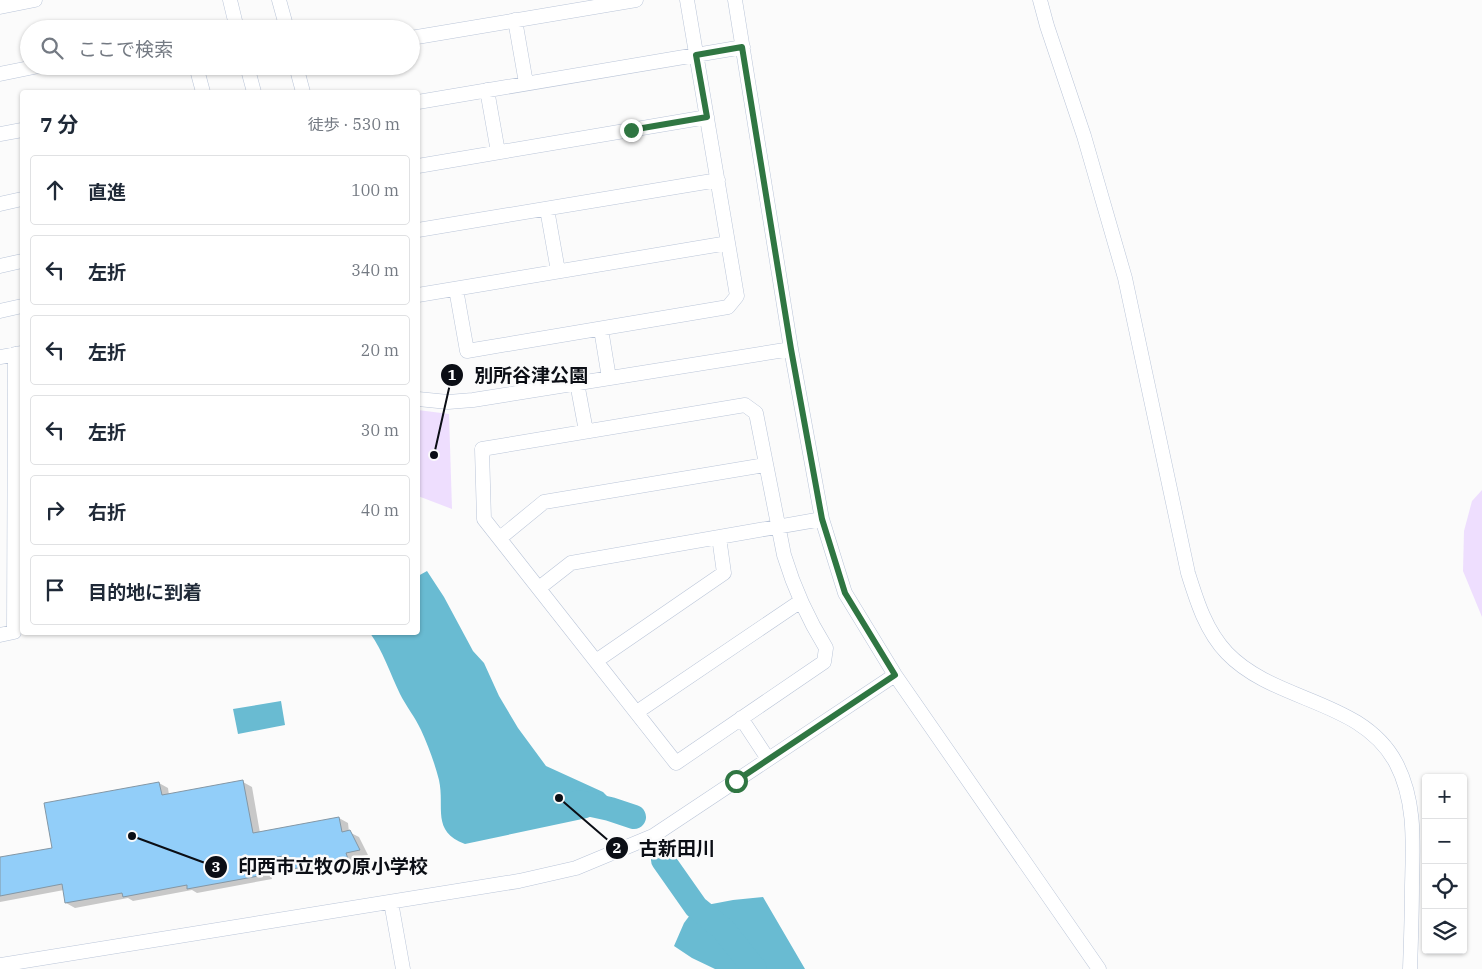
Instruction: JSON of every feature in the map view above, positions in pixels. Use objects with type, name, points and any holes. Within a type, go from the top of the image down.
[{"type":"street","points":[[0,7],[35,0]]},
{"type":"street","points":[[230,0],[235,20]]},
{"type":"street","points":[[279,0],[284,20]]},
{"type":"street","points":[[420,36],[636,0]]},
{"type":"street","points":[[456,289],[467,351],[728,307],[737,296],[687,0]]},
{"type":"street","points":[[735,0],[791,349],[822,519],[845,593],[895,675],[1099,969]]},
{"type":"street","points":[[1040,0],[1084,136],[1125,278],[1196,602],[1205,622],[1228,654],[1267,682],[1344,715],[1366,728],[1384,744],[1396,763],[1410,804],[1413,835],[1410,969]]},
{"type":"street","points":[[515,20],[526,83]]},
{"type":"street","points":[[420,102],[742,47]]},
{"type":"street","points":[[0,74],[20,70]]},
{"type":"street","points":[[198,75],[202,90]]},
{"type":"street","points":[[249,75],[253,90]]},
{"type":"street","points":[[298,75],[302,90]]},
{"type":"street","points":[[487,90],[498,152]]},
{"type":"street","points":[[420,166],[707,117]]},
{"type":"street","points":[[0,134],[20,130]]},
{"type":"street","points":[[420,230],[718,180]]},
{"type":"street","points":[[0,204],[20,199]]},
{"type":"street","points":[[547,209],[558,271]]},
{"type":"street","points":[[420,296],[728,243]]},
{"type":"street","points":[[0,266],[20,261]]},
{"type":"street","points":[[0,311],[20,306]]},
{"type":"street","points":[[601,329],[609,378]]},
{"type":"street","points":[[420,399],[448,402],[465,401],[791,349]]},
{"type":"street","points":[[0,357],[19,353],[18,631],[0,635]]},
{"type":"street","points":[[577,383],[586,431]]},
{"type":"street","points":[[745,405],[756,413],[777,527],[789,572],[811,622],[826,648],[824,662],[676,763],[484,519],[482,448],[586,431],[745,405]]},
{"type":"street","points":[[500,538],[544,502],[765,465]]},
{"type":"street","points":[[539,588],[571,562],[822,519]]},
{"type":"street","points":[[596,660],[724,573],[720,537]]},
{"type":"street","points":[[637,712],[801,601]]},
{"type":"street","points":[[0,965],[519,881],[576,868],[653,836],[895,675]]},
{"type":"street","points":[[741,718],[768,759]]},
{"type":"street","points":[[391,902],[403,969]]},
{"type":"shaded area","points":[[420,410],[449,414],[452,509],[420,497]]},
{"type":"shaded area","points":[[1482,490],[1482,617],[1463,571],[1464,531],[1472,501]]},
{"type":"water","points":[[427,571],[444,597],[473,651],[484,663],[499,696],[518,728],[546,766],[603,792],[612,801],[610,809],[587,818],[465,844],[454,839],[447,832],[443,825],[439,780],[429,748],[419,725],[400,694],[383,655],[371,635],[420,635],[420,575]]},
{"type":"water","points":[[281,701],[285,725],[238,734],[233,709]]},
{"type":"water","points":[[763,897],[805,969],[715,969],[692,958],[674,946],[684,923],[696,907]]},
{"type":"building","points":[[243,780],[253,833],[339,817],[342,832],[350,830],[360,850],[346,853],[348,859],[286,870],[284,856],[261,860],[264,875],[187,889],[187,885],[123,897],[122,893],[65,903],[62,884],[0,896],[0,857],[52,848],[44,803],[159,782],[162,795]]},
{"type":"waterway","points":[[578,802],[610,809],[634,817]]},
{"type":"waterway","points":[[663,860],[696,907],[723,929],[755,969]]},
{"type":"place","name":"別所谷津公園","points":[[434,455]]},
{"type":"place","name":"古新田川","points":[[559,798]]},
{"type":"place","name":"印西市立牧の原小学校","points":[[132,836]]},
{"type":"route","points":[[631,130],[707,117],[696,55],[742,47],[791,349],[822,519],[845,593],[895,675],[736,781]]}]
